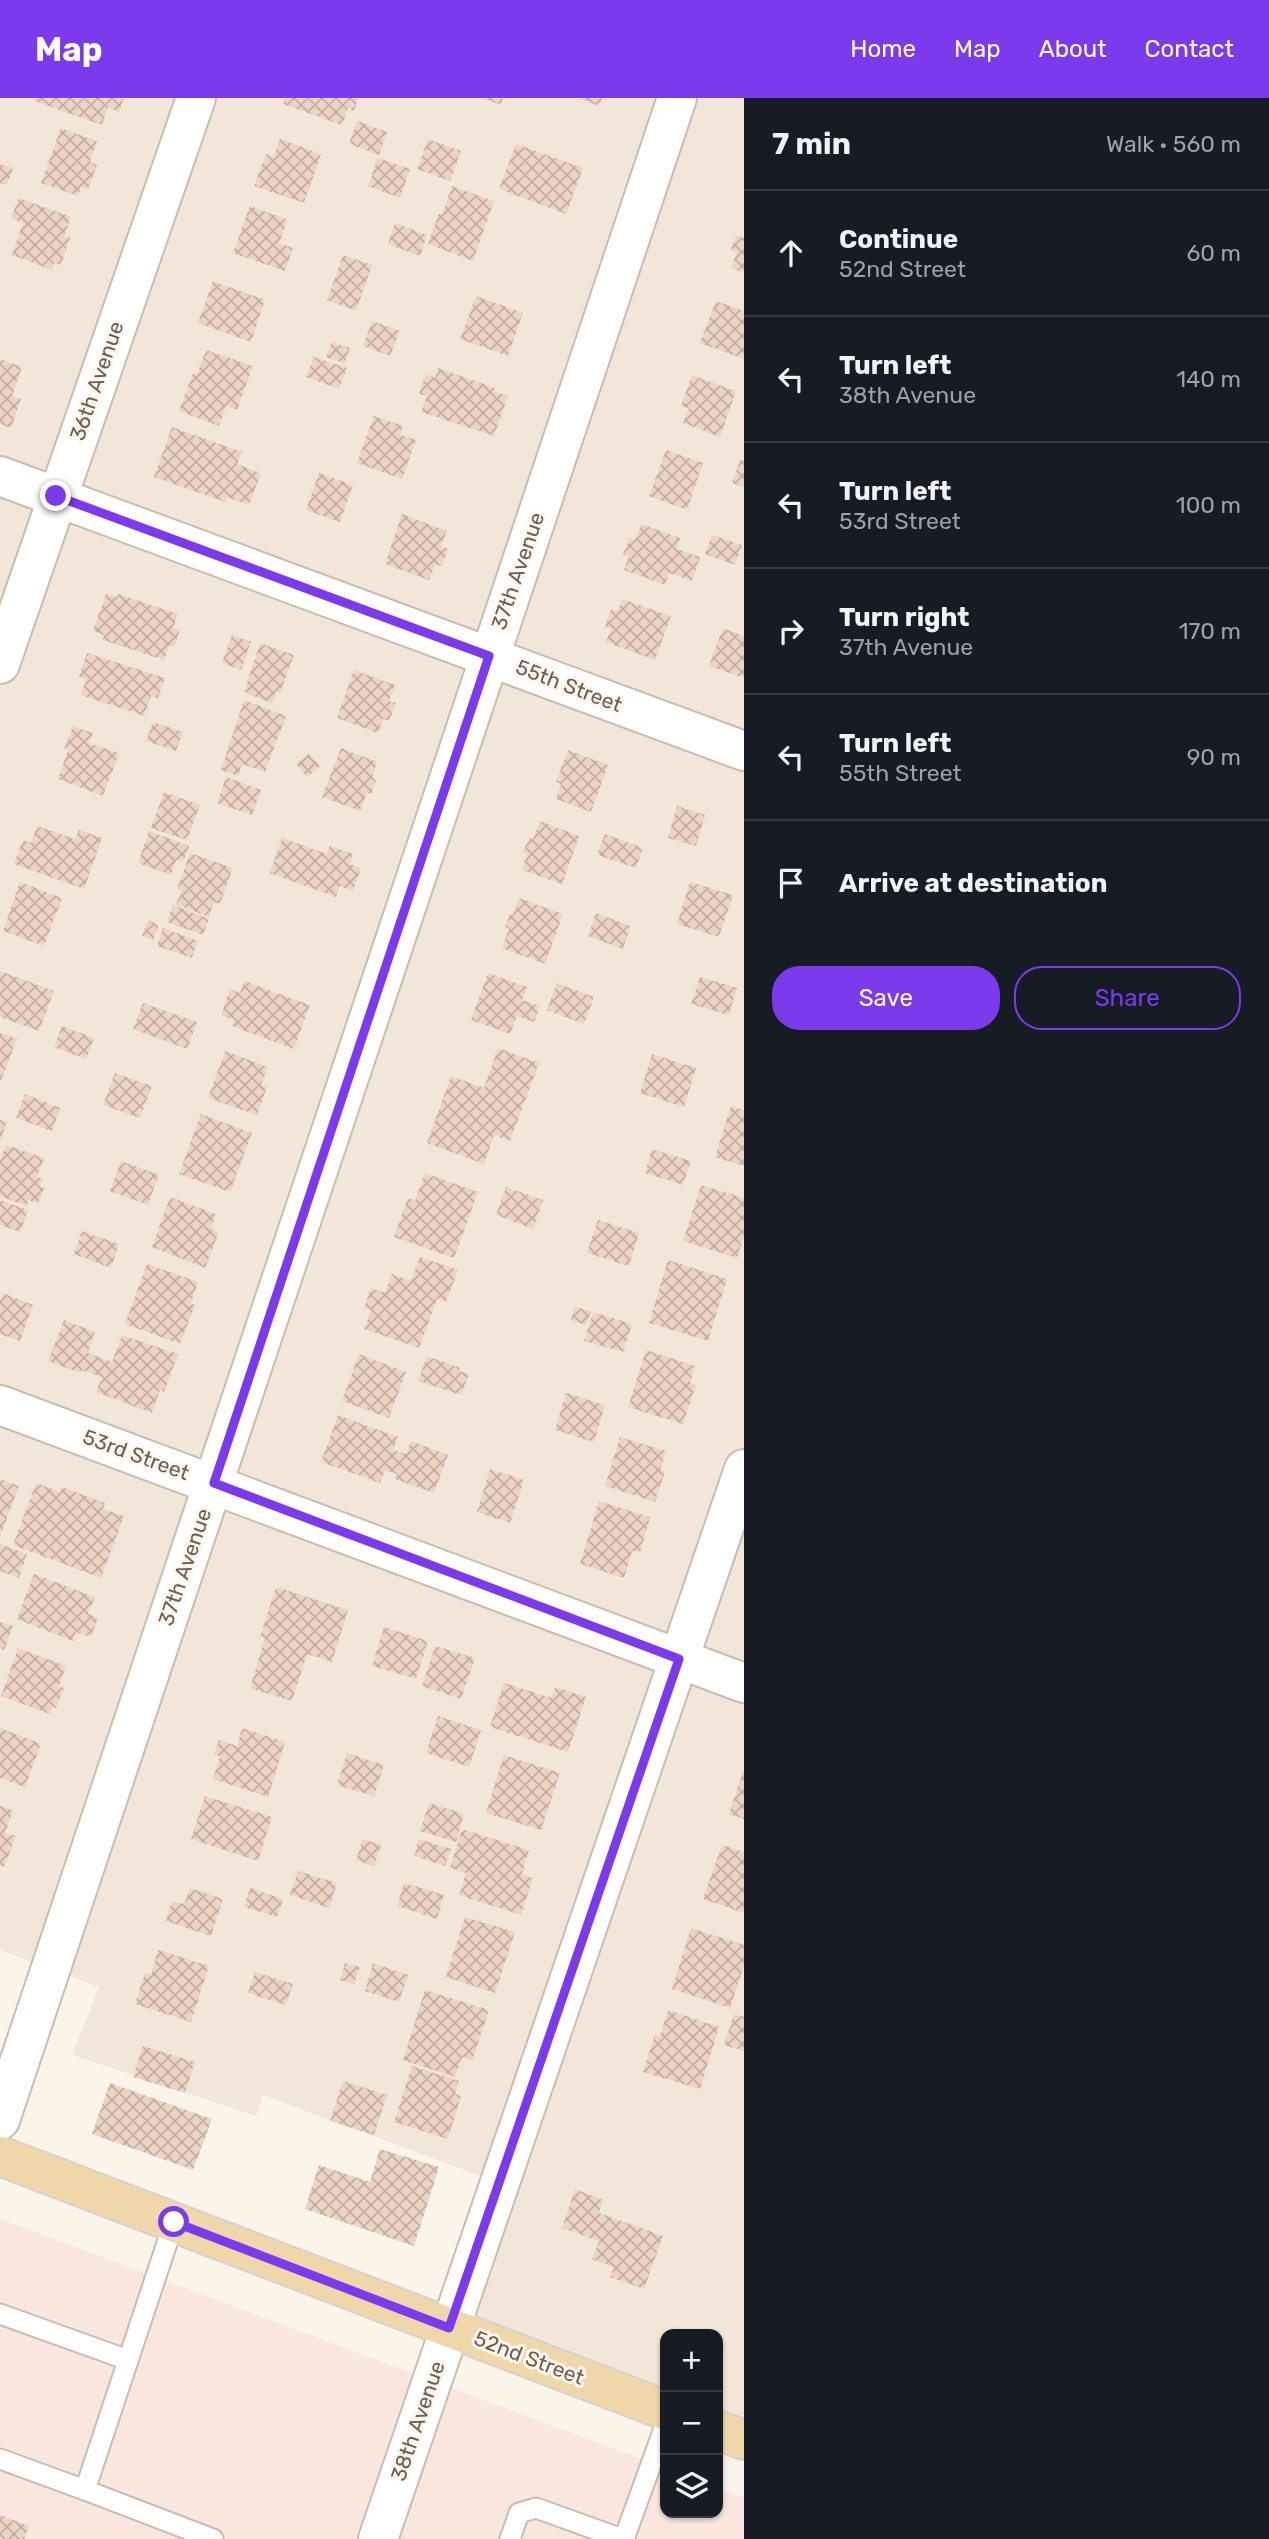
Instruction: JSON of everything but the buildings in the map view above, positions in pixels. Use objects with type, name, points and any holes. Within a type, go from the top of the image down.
[{"type":"main road","name":"52nd Street","points":[[0,2156],[660,2408]]},
{"type":"main road","points":[[723,2432],[744,2440]]},
{"type":"street","name":"36th Avenue","points":[[0,664],[196,98]]},
{"type":"street","name":"37th Avenue","points":[[0,2120],[677,98]]},
{"type":"street","name":"55th Street","points":[[0,476],[744,751]]},
{"type":"street","name":"53rd Street","points":[[0,1405],[744,1683]]},
{"type":"street","name":"38th Avenue","points":[[378,2539],[744,1469]]},
{"type":"lane","points":[[85,2490],[174,2222]]},
{"type":"lane","points":[[0,2314],[128,2360]]},
{"type":"lane","points":[[510,2539],[519,2513],[536,2508],[623,2539],[660,2439]]},
{"type":"lane","points":[[0,2459],[213,2539]]},
{"type":"shaded area","points":[[0,98],[744,98],[744,2452],[723,2444],[723,2329],[660,2329],[660,2420],[457,2344],[513,2185],[478,2175],[263,2095],[256,2116],[72,2055],[99,1987],[0,1950]]},
{"type":"shaded area","points":[[0,2219],[660,2466],[660,2518],[723,2518],[723,2489],[744,2498],[744,2539],[0,2539]]},
{"type":"route","points":[[56,496],[489,656],[214,1483],[679,1659],[449,2328],[174,2222]]}]
